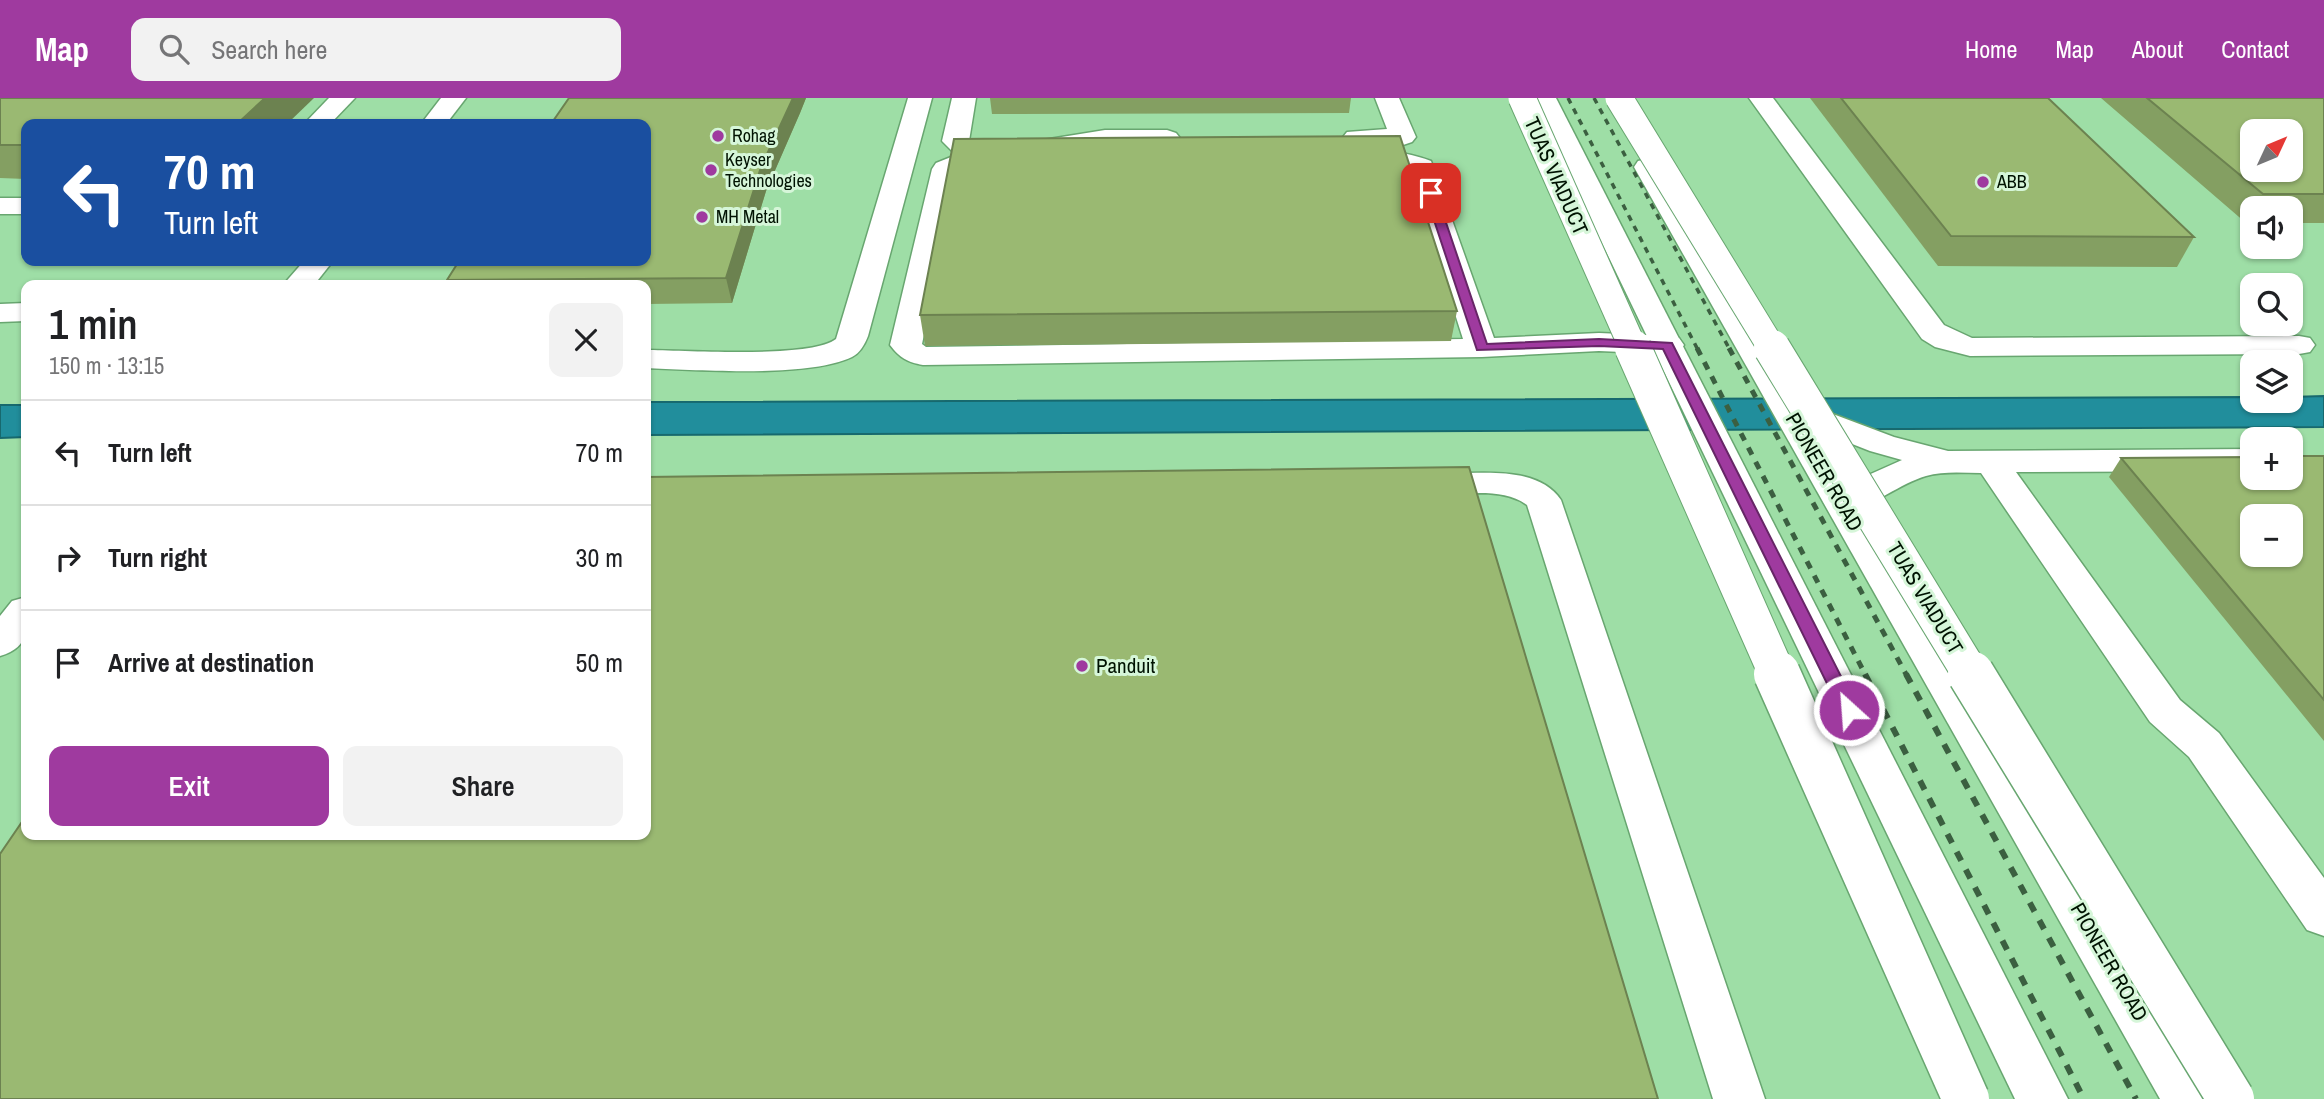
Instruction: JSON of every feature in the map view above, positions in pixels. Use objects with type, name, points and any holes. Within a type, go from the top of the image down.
[{"type":"main road","points":[[321,119],[344,98]]},
{"type":"main road","points":[[437,119],[454,98]]},
{"type":"main road","points":[[651,359],[812,358],[841,351],[852,340],[856,317],[920,98]]},
{"type":"main road","points":[[964,98],[955,141],[961,149],[1024,154]]},
{"type":"main road","points":[[1387,98],[1402,137],[1335,149],[1405,160],[1422,167],[1482,348]]},
{"type":"main road","name":"TUAS VIADUCT","points":[[1521,98],[1966,1099]]},
{"type":"main road","points":[[1544,98],[2042,1099]]},
{"type":"main road","name":"PIONEER ROAD","points":[[1608,98],[2189,1099]]},
{"type":"main road","name":"TUAS VIADUCT","points":[[1619,98],[2231,1099]]},
{"type":"main road","points":[[1761,98],[1933,332],[1946,340],[1970,347],[2299,345]]},
{"type":"main road","points":[[1185,149],[1024,154],[964,161],[945,169],[906,345],[912,352],[923,356],[1482,348],[1599,342],[1668,345]]},
{"type":"main road","points":[[0,206],[21,206]]},
{"type":"main road","points":[[302,280],[315,266]]},
{"type":"main road","points":[[0,313],[21,312]]},
{"type":"main road","points":[[1786,406],[1882,444],[1947,462]]},
{"type":"main road","points":[[1841,501],[1916,467],[1947,462],[2240,460]]},
{"type":"main road","points":[[1990,462],[2165,711],[2204,745],[2324,916]]},
{"type":"main road","points":[[1388,486],[1513,485],[1535,491],[1543,499],[1739,1099]]},
{"type":"main road","points":[[0,642],[21,618]]},
{"type":"water","points":[[2324,396],[2324,427],[651,435],[651,402],[2240,397],[2240,413],[2303,413],[2303,397]]},
{"type":"water","points":[[0,405],[21,405],[21,437],[0,438]]},
{"type":"building","points":[[0,98],[265,98],[242,119],[21,119],[21,145],[0,145]]},
{"type":"building","points":[[569,98],[793,98],[761,167],[726,278],[447,280],[456,266],[651,266],[651,119],[554,119]]},
{"type":"building","name":"ABB","points":[[1841,98],[2048,98],[2194,237],[1951,236]]},
{"type":"building","points":[[2147,98],[2324,98],[2324,194],[2263,194],[2248,182],[2303,182],[2303,119],[2240,119],[2240,175]]},
{"type":"building","points":[[1400,136],[1457,311],[920,315],[954,139]]},
{"type":"building","points":[[2303,456],[2324,456],[2324,700],[2121,458],[2240,457],[2240,490],[2303,490]]},
{"type":"building","name":"Panduit","points":[[1469,467],[1658,1099],[0,1099],[0,854],[21,823],[21,840],[651,840],[651,477]]},
{"type":"railway","points":[[1568,98],[1698,350]]},
{"type":"railway","points":[[1594,98],[1730,350]]},
{"type":"railway","points":[[1697,348],[1866,676]]},
{"type":"railway","points":[[1729,348],[1907,676]]},
{"type":"railway","points":[[1865,674],[2084,1099]]},
{"type":"railway","points":[[1906,674],[2136,1099]]},
{"type":"place","name":"Rohag","points":[[718,136]]},
{"type":"place","name":"Keyser Technologies","points":[[711,170]]},
{"type":"place","name":"ABB","points":[[1983,182]]},
{"type":"place","name":"MH Metal","points":[[702,217]]},
{"type":"place","name":"Panduit","points":[[1082,666]]},
{"type":"route","points":[[1431,193],[1482,348],[1599,342],[1668,345],[1849,710]]}]
